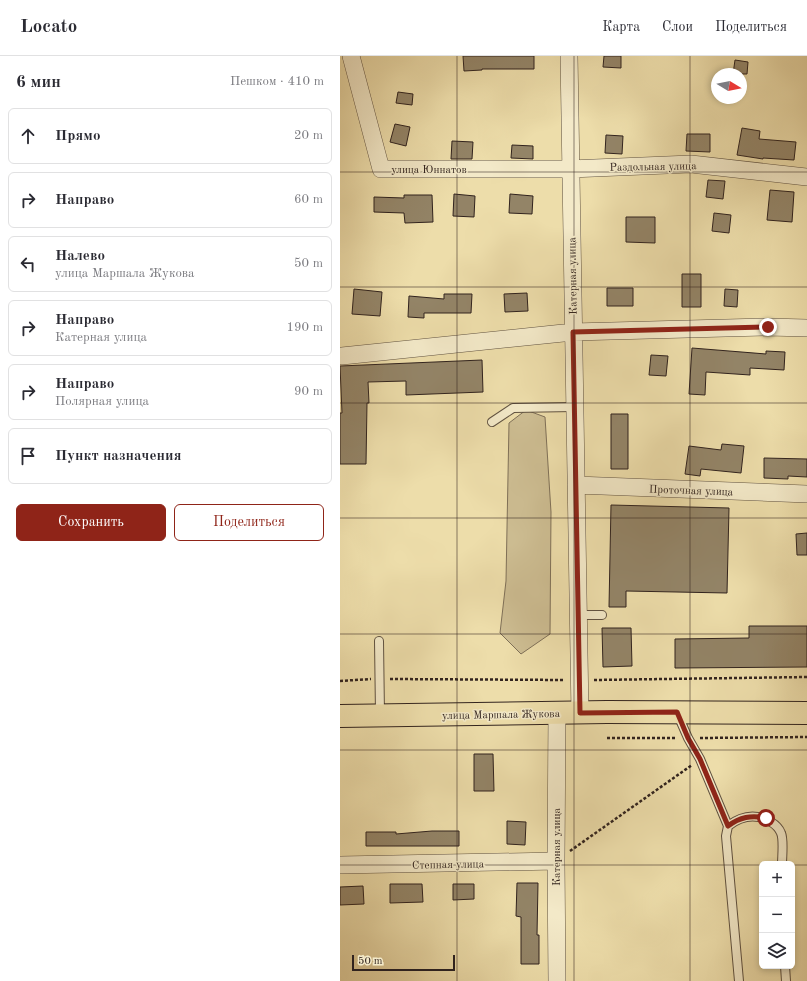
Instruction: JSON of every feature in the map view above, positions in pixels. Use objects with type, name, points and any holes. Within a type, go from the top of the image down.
[{"type":"main road","name":"улица Маршала Жукова","points":[[340,716],[677,712],[807,713]]},
{"type":"street","name":"улица Юннатов","points":[[351,56],[381,169],[570,169]]},
{"type":"street","name":"Катерная улица","points":[[569,56],[580,713]]},
{"type":"street","name":"Раздольная улица","points":[[570,169],[691,164],[807,177]]},
{"type":"street","points":[[341,356],[573,332],[768,327],[807,328]]},
{"type":"street","name":"Проточная улица","points":[[576,485],[807,494]]},
{"type":"street","name":"Катерная улица","points":[[557,713],[556,861],[558,981]]},
{"type":"street","name":"Степная улица","points":[[340,865],[556,861]]},
{"type":"lane","points":[[492,422],[513,408],[574,407]]},
{"type":"lane","points":[[578,615],[602,614]]},
{"type":"lane","points":[[379,641],[380,715]]},
{"type":"lane","points":[[677,712],[688,738],[700,759],[728,826],[726,836],[738,981]]},
{"type":"lane","points":[[728,826],[736,820],[754,816],[766,818],[777,825],[781,834],[782,861]]},
{"type":"lane","points":[[785,969],[786,981]]},
{"type":"path","points":[[340,681],[380,679],[580,680],[807,677]]},
{"type":"path","points":[[607,738],[807,737]]},
{"type":"path","points":[[556,861],[700,759]]},
{"type":"shaded area","points":[[526,410],[545,417],[551,512],[550,634],[521,654],[500,633],[506,581],[509,423]]},
{"type":"building","points":[[463,56],[534,56],[534,69],[482,69],[464,71]]},
{"type":"building","points":[[604,56],[621,56],[621,68],[603,67]]},
{"type":"building","points":[[735,60],[748,62],[747,74],[747,68],[734,68]]},
{"type":"building","points":[[398,92],[413,94],[412,105],[396,103]]},
{"type":"building","points":[[395,124],[410,127],[406,146],[390,142]]},
{"type":"building","points":[[742,128],[760,131],[759,139],[796,142],[794,160],[763,159],[737,155]]},
{"type":"building","points":[[687,134],[710,134],[710,152],[686,151]]},
{"type":"building","points":[[606,135],[623,136],[622,154],[605,153]]},
{"type":"building","points":[[452,141],[473,142],[472,159],[451,159]]},
{"type":"building","points":[[512,145],[533,146],[533,159],[511,158]]},
{"type":"building","points":[[708,180],[725,181],[723,199],[706,197]]},
{"type":"building","points":[[770,190],[794,192],[792,222],[767,220]]},
{"type":"building","points":[[454,194],[475,196],[474,217],[453,216]]},
{"type":"building","points":[[510,194],[533,196],[532,214],[509,213]]},
{"type":"building","points":[[404,195],[432,195],[433,222],[405,223],[404,213],[374,212],[374,197],[404,198]]},
{"type":"building","points":[[714,213],[731,215],[729,233],[712,231]]},
{"type":"building","points":[[626,217],[655,217],[655,243],[626,242]]},
{"type":"building","points":[[682,274],[701,274],[701,307],[682,307]]},
{"type":"building","points":[[607,288],[633,288],[633,306],[607,306]]},
{"type":"building","points":[[354,289],[382,292],[380,316],[352,314]]},
{"type":"building","points":[[725,289],[738,290],[737,307],[724,306]]},
{"type":"building","points":[[527,293],[528,311],[505,312],[504,294]]},
{"type":"building","points":[[444,294],[472,294],[471,313],[424,313],[424,318],[408,317],[409,296],[444,299]]},
{"type":"building","points":[[692,348],[766,354],[766,351],[785,352],[784,370],[750,368],[750,375],[706,372],[705,395],[689,394]]},
{"type":"building","points":[[651,355],[668,356],[666,376],[649,375]]},
{"type":"building","points":[[482,360],[483,392],[406,395],[406,381],[368,382],[369,403],[367,403],[366,464],[340,464],[340,413],[342,413],[340,366]]},
{"type":"building","points":[[611,414],[628,414],[628,469],[611,469]]},
{"type":"building","points":[[722,444],[744,446],[741,473],[701,469],[700,476],[685,474],[689,446],[721,450]]},
{"type":"building","points":[[764,458],[807,459],[807,477],[788,476],[788,479],[764,478]]},
{"type":"building","points":[[611,505],[729,508],[727,593],[626,591],[626,607],[609,607]]},
{"type":"building","points":[[807,533],[807,555],[797,555],[796,534]]},
{"type":"building","points":[[749,626],[807,626],[807,667],[675,668],[675,639],[749,638]]},
{"type":"building","points":[[602,628],[631,628],[632,666],[603,667]]},
{"type":"building","points":[[474,754],[493,754],[494,791],[474,791]]},
{"type":"building","points":[[507,821],[526,822],[525,845],[507,844]]},
{"type":"building","points":[[432,831],[459,831],[459,846],[366,846],[366,832],[396,832],[396,834]]},
{"type":"building","points":[[517,883],[538,883],[537,935],[539,935],[539,964],[521,964],[521,917],[516,916]]},
{"type":"building","points":[[390,884],[422,884],[423,902],[390,903]]},
{"type":"building","points":[[453,884],[474,884],[474,899],[453,900]]},
{"type":"building","points":[[363,886],[364,904],[340,905],[340,887]]},
{"type":"route","points":[[766,818],[754,816],[744,817],[736,820],[728,826],[700,759],[688,738],[677,712],[580,713],[573,332],[768,327]]}]
